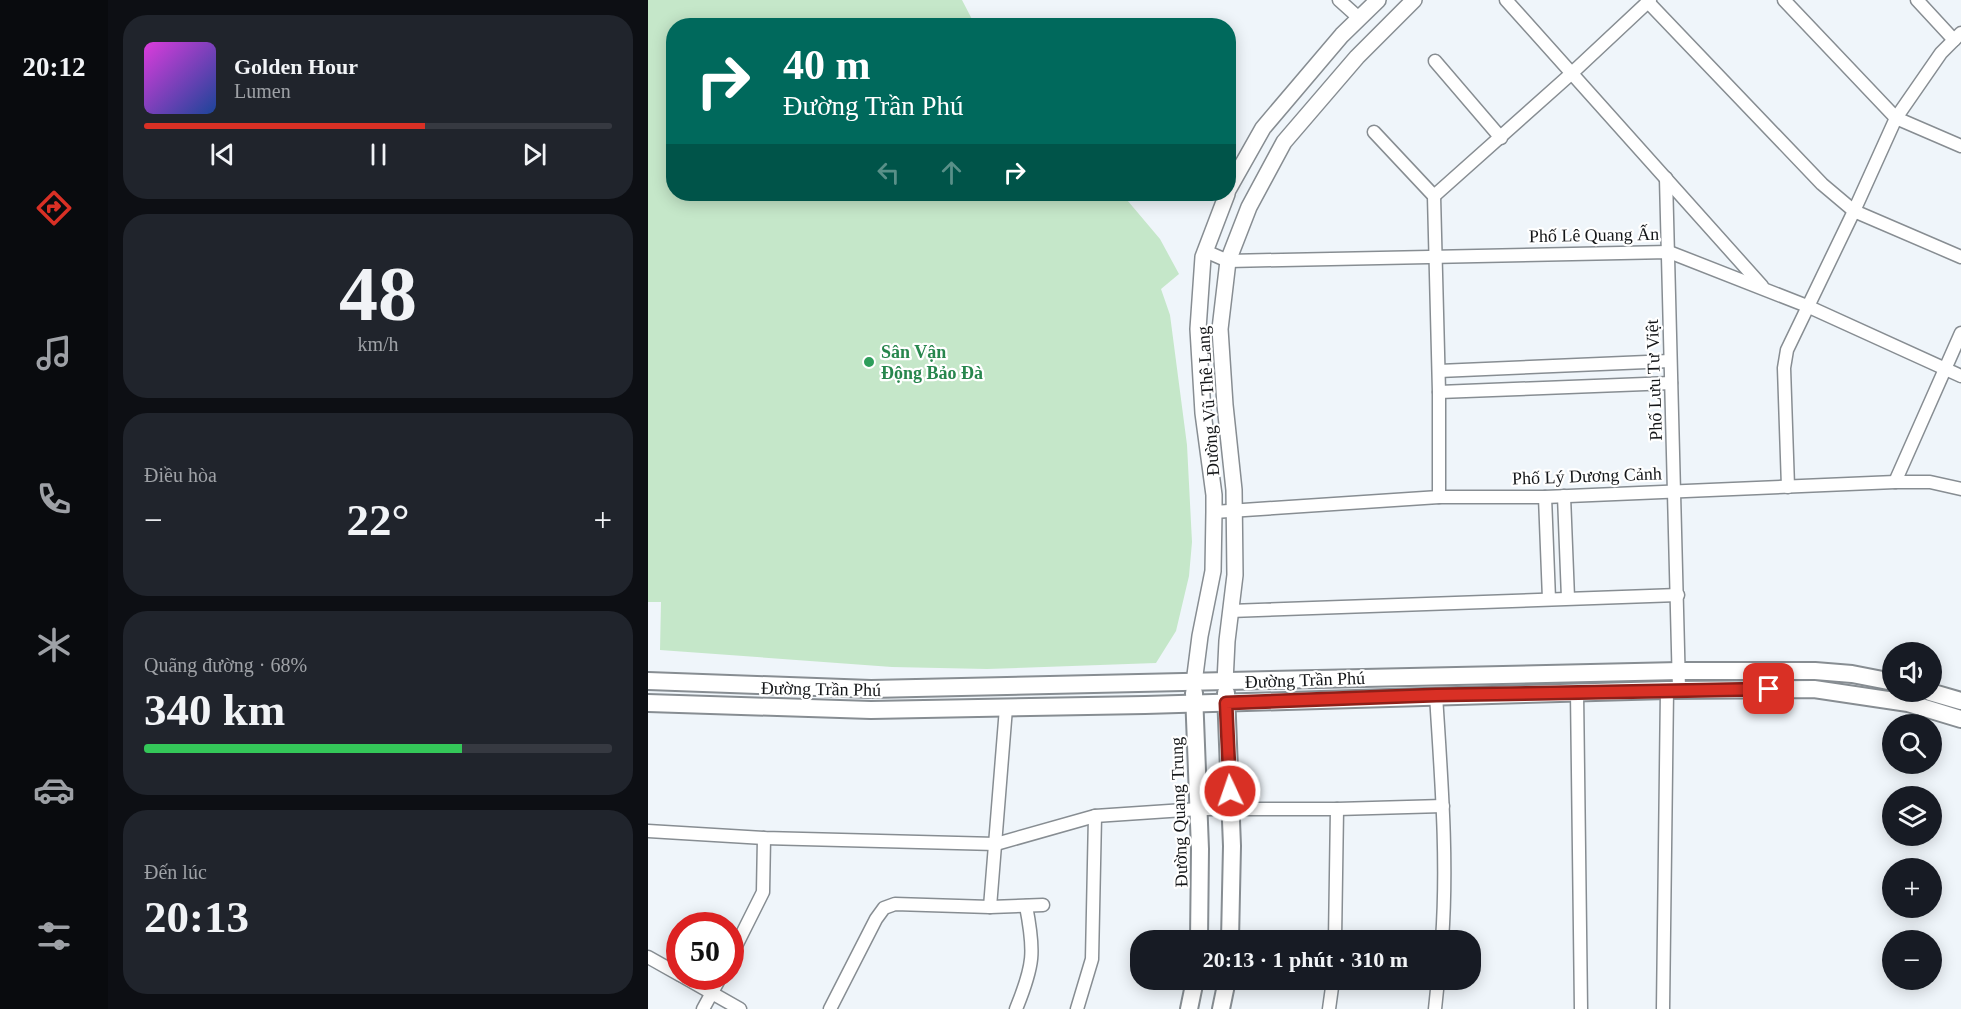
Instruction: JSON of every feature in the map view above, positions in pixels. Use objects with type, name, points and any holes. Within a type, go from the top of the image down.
[{"type":"main road","name":"Đường Trần Phú","points":[[648,681],[871,689],[1679,671],[1815,671],[1852,674],[1882,680]]},
{"type":"main road","points":[[1226,682],[1231,808],[1230,930]]},
{"type":"main road","name":"Đường Quang Trung","points":[[1194,683],[1201,882],[1200,930]]},
{"type":"main road","name":"Đường Trần Phú","points":[[648,703],[871,710],[1194,704],[1673,689],[1814,689],[1908,703],[1961,719]]},
{"type":"main road","points":[[1942,695],[1961,701]]},
{"type":"main road","points":[[1189,1009],[1193,990]]},
{"type":"main road","points":[[1221,1009],[1225,990]]},
{"type":"street","points":[[1340,0],[1359,18]]},
{"type":"street","name":"Đường Vũ Thê Lang","points":[[1236,177],[1263,128],[1342,35],[1378,0]]},
{"type":"street","name":"Đường Vũ Thê Lang","points":[[1226,682],[1230,611],[1235,574],[1234,490],[1220,329],[1228,261],[1249,207],[1284,142],[1357,57],[1414,0]]},
{"type":"street","points":[[1506,0],[1765,289]]},
{"type":"street","points":[[1784,0],[1896,118],[1961,146]]},
{"type":"street","points":[[1788,487],[1784,368],[1787,350],[1896,118],[1941,53],[1957,37],[1917,0]]},
{"type":"street","points":[[1434,196],[1501,138],[1649,1],[1822,184],[1854,211],[1961,257]]},
{"type":"street","points":[[1435,61],[1501,138]]},
{"type":"street","points":[[1374,132],[1434,196],[1439,497]]},
{"type":"street","name":"Phố Lưu Tư Việt","points":[[1663,1009],[1673,689],[1679,671],[1666,178]]},
{"type":"street","name":"Đường Vũ Thê Lang","points":[[1194,683],[1200,636],[1213,572],[1214,512],[1214,495],[1203,413],[1198,329],[1205,251],[1224,201]]},
{"type":"street","name":"Phố Lê Quang Ấn","points":[[1205,251],[1228,261],[1669,252],[1807,306],[1961,376]]},
{"type":"street","points":[[1895,482],[1961,333]]},
{"type":"street","points":[[1438,371],[1670,361]]},
{"type":"street","points":[[1439,392],[1671,383]]},
{"type":"street","name":"Phố Lý Dương Cảnh","points":[[1214,512],[1439,497],[1545,497],[1895,482],[1930,482],[1961,489]]},
{"type":"street","points":[[1564,496],[1568,598]]},
{"type":"street","points":[[1545,497],[1549,599]]},
{"type":"street","points":[[1230,611],[1678,595]]},
{"type":"street","points":[[1577,692],[1581,1009]]},
{"type":"street","points":[[1436,695],[1443,806],[1443,930]]},
{"type":"street","points":[[990,907],[1006,708]]},
{"type":"street","points":[[648,831],[764,838],[996,844],[1095,816],[1231,808],[1337,809],[1443,806]]},
{"type":"street","points":[[1335,930],[1337,809]]},
{"type":"street","points":[[1077,1009],[1092,959],[1095,816]]},
{"type":"street","points":[[744,930],[763,892],[764,838]]},
{"type":"street","points":[[831,1009],[876,919],[884,908],[895,904],[990,907],[1042,905]]},
{"type":"street","points":[[1018,1008],[1032,967],[1033,951],[1026,906]]},
{"type":"street","points":[[648,957],[666,967]]},
{"type":"street","points":[[707,990],[740,1009]]},
{"type":"street","points":[[703,1009],[714,990]]},
{"type":"street","points":[[1329,1009],[1332,990]]},
{"type":"street","points":[[1435,1009],[1437,990]]},
{"type":"green space","points":[[648,0],[962,0],[971,18],[666,18],[666,201],[1128,201],[1160,239],[1179,274],[1161,289],[1170,315],[1187,445],[1192,542],[1189,576],[1176,631],[1156,663],[987,669],[892,667],[660,650],[661,602],[648,602]]},
{"type":"place","name":"Sân Vận Động Bảo Đà","points":[[869,362]]},
{"type":"route","points":[[1230,791],[1226,703],[1436,695],[1769,689]]}]
